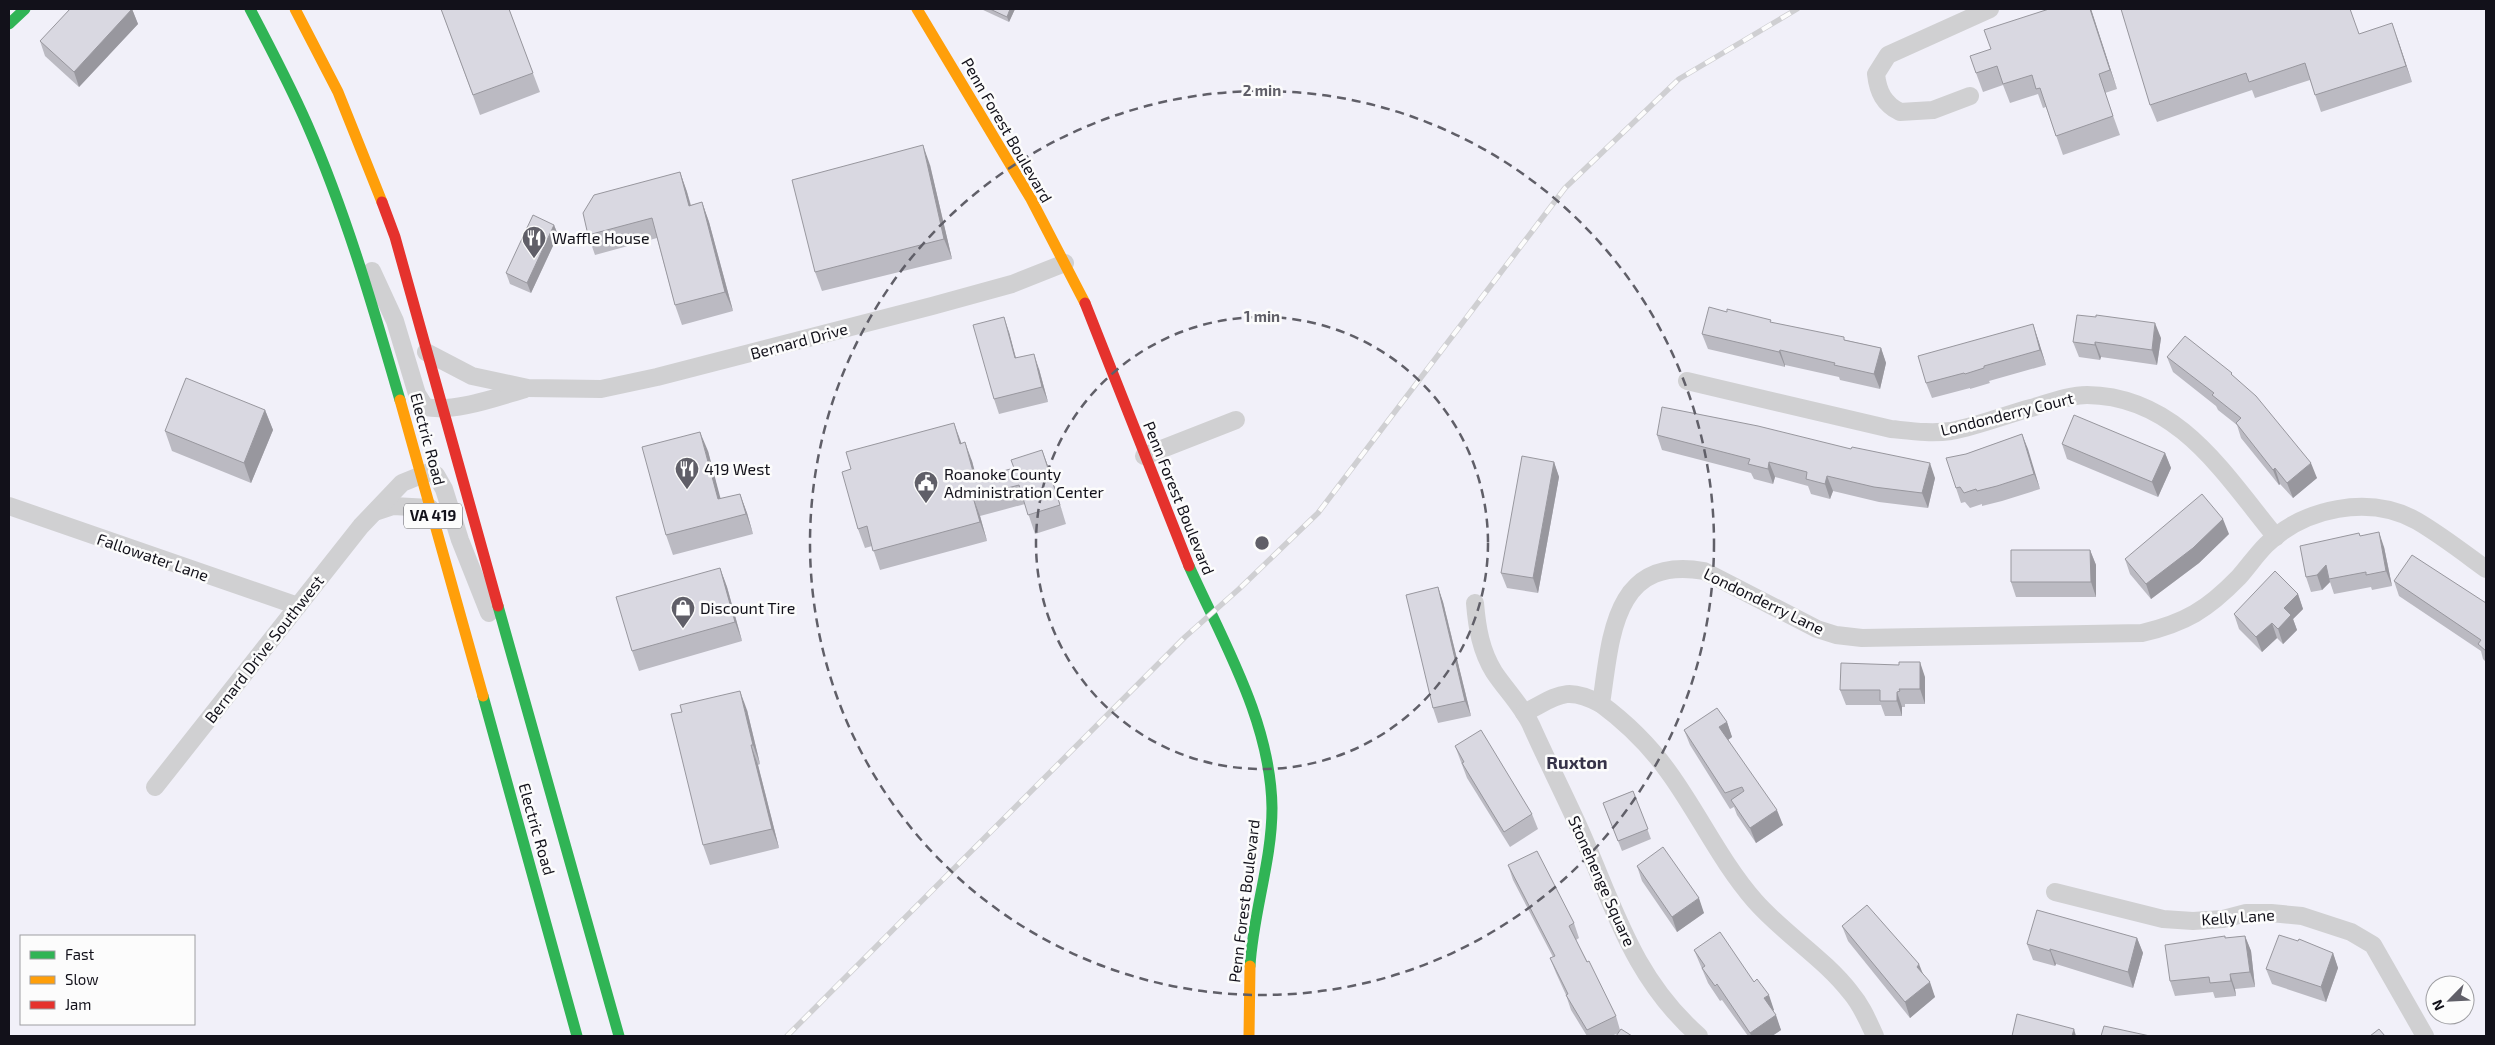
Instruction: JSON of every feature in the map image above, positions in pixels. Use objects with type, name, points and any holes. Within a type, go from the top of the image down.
[{"type":"main road","points":[[9,24],[25,9]]},
{"type":"main road","name":"Electric Road","points":[[250,9],[272,46],[302,110],[321,154],[350,236],[384,344],[421,474],[577,1036]]},
{"type":"main road","name":"Electric Road","points":[[295,9],[346,108],[375,180],[395,237],[618,1036]]},
{"type":"main road","name":"Penn Forest Boulevard","points":[[918,9],[1065,263],[1106,356],[1170,523],[1226,648],[1257,726],[1266,758],[1271,792],[1272,826],[1250,958],[1249,1036]]},
{"type":"street","points":[[1970,96],[1933,110],[1900,112],[1883,99],[1877,87],[1876,74],[1888,55],[1990,9]]},
{"type":"street","name":"Bernard Drive","points":[[350,236],[371,270],[395,321],[420,402],[425,408],[474,404],[528,388]]},
{"type":"street","name":"Bernard Drive","points":[[426,352],[472,376],[528,388],[601,389],[658,377],[932,306],[1012,284],[1065,263]]},
{"type":"street","name":"Londonderry Court","points":[[1687,381],[1891,430],[1922,432],[1952,431],[2060,400],[2085,395],[2112,398],[2155,412],[2185,431],[2201,446],[2276,537]]},
{"type":"street","points":[[1144,456],[1236,420]]},
{"type":"street","points":[[421,474],[429,472],[436,475],[444,489],[460,540],[489,613],[507,637]]},
{"type":"street","name":"Bernard Drive Southwest","points":[[155,787],[362,526],[402,483],[421,474]]},
{"type":"street","name":"Fallowater Lane","points":[[9,506],[298,606]]},
{"type":"street","points":[[375,512],[393,506],[430,508]]},
{"type":"street","name":"Londonderry Lane","points":[[1602,704],[1610,640],[1615,619],[1623,602],[1634,588],[1649,578],[1668,570],[1684,568],[1704,571],[1817,629],[1836,635],[1862,638],[2142,633],[2171,626],[2189,618],[2222,594],[2276,537],[2298,522],[2322,512],[2341,508],[2386,510],[2418,522],[2486,569]]},
{"type":"street","name":"Stonehenge Square","points":[[1475,603],[1477,627],[1483,649],[1493,670],[1524,713],[1581,832],[1627,941],[1653,986],[1676,1015],[1699,1036]]},
{"type":"street","points":[[1524,713],[1570,692],[1582,694],[1602,704],[1634,731],[1664,767],[1728,866],[1755,901],[1852,994],[1866,1016],[1875,1036]]},
{"type":"street","name":"Kelly Lane","points":[[2055,892],[2163,919],[2193,921],[2223,918],[2246,913],[2271,913],[2302,916],[2351,932],[2373,945],[2425,1036]]},
{"type":"building","points":[[70,9],[132,9],[74,72],[40,41]]},
{"type":"building","points":[[441,9],[509,9],[533,73],[473,95]]},
{"type":"building","points":[[990,9],[1010,9],[1007,17]]},
{"type":"building","points":[[2049,9],[2090,9],[2110,70],[2099,74],[2113,116],[2056,136],[2040,88],[2036,89],[2032,75],[2003,84],[1997,66],[1976,73],[1970,56],[1991,49],[1984,30]]},
{"type":"building","points":[[2121,9],[2350,9],[2359,34],[2392,23],[2406,66],[2315,95],[2305,63],[2249,82],[2246,73],[2150,105]]},
{"type":"building","points":[[923,145],[944,239],[815,272],[792,180]]},
{"type":"building","points":[[680,172],[689,206],[702,202],[725,292],[675,305],[652,218],[588,235],[583,213],[594,195]]},
{"type":"building","points":[[533,215],[554,225],[527,283],[506,273]]},
{"type":"building","points":[[1709,307],[1727,312],[1727,309],[1771,320],[1770,322],[1844,337],[1844,340],[1881,348],[1874,374],[1780,350],[1779,352],[1702,334]]},
{"type":"building","points":[[2077,315],[2096,317],[2096,315],[2155,323],[2152,350],[2095,342],[2095,345],[2073,342]]},
{"type":"building","points":[[1004,317],[1015,358],[1034,354],[1042,387],[994,399],[973,325]]},
{"type":"building","points":[[2033,324],[2040,350],[1984,366],[1984,368],[1965,374],[1926,383],[1918,356]]},
{"type":"building","points":[[2185,336],[2232,373],[2256,396],[2311,463],[2287,483],[2275,468],[2273,470],[2236,423],[2241,418],[2212,395],[2214,393],[2167,357]]},
{"type":"building","points":[[186,378],[265,410],[244,463],[165,431]]},
{"type":"building","points":[[1662,407],[1758,426],[1851,449],[1852,447],[1930,463],[1922,493],[1874,487],[1827,476],[1825,484],[1806,479],[1807,472],[1769,462],[1768,469],[1748,464],[1750,459],[1657,435]]},
{"type":"building","points":[[2074,415],[2165,453],[2152,482],[2062,444]]},
{"type":"building","name":"Roanoke County Administration Center","points":[[954,423],[960,444],[965,442],[975,479],[1014,468],[1011,460],[1042,450],[1060,505],[1028,515],[1019,485],[973,497],[980,522],[873,551],[867,526],[858,529],[842,472],[851,469],[846,452]]},
{"type":"building","name":"419 West","points":[[700,432],[718,499],[740,494],[746,514],[666,535],[642,447]]},
{"type":"building","points":[[2022,434],[2034,474],[1977,491],[1976,489],[1964,493],[1960,487],[1956,488],[1946,458],[1966,454]]},
{"type":"building","points":[[1522,456],[1554,462],[1533,578],[1501,573]]},
{"type":"building","points":[[2202,494],[2223,519],[2193,548],[2146,584],[2125,559]]},
{"type":"building","points":[[2379,532],[2386,571],[2366,575],[2366,572],[2329,579],[2326,565],[2317,575],[2306,577],[2300,546],[2359,533],[2360,536]]},
{"type":"building","points":[[2011,550],[2090,550],[2091,582],[2011,582]]},
{"type":"building","points":[[2412,555],[2486,603],[2486,651],[2478,644],[2481,640],[2394,581]]},
{"type":"building","name":"Discount Tire","points":[[720,568],[735,622],[632,651],[616,597]]},
{"type":"building","points":[[2275,571],[2298,594],[2284,608],[2291,615],[2278,629],[2272,623],[2256,637],[2234,614]]},
{"type":"building","points":[[1438,587],[1465,701],[1433,708],[1406,595]]},
{"type":"building","points":[[1899,662],[1920,662],[1920,689],[1899,689],[1897,701],[1880,701],[1880,690],[1840,690],[1841,663],[1899,665]]},
{"type":"building","points":[[740,691],[772,829],[703,845],[671,714],[682,712],[680,705]]},
{"type":"building","points":[[1717,708],[1727,722],[1719,727],[1777,810],[1750,828],[1731,800],[1744,791],[1742,787],[1725,793],[1684,730]]},
{"type":"building","points":[[1481,730],[1532,814],[1504,832],[1462,763],[1464,762],[1455,746]]},
{"type":"building","points":[[1633,791],[1648,829],[1618,841],[1603,803]]},
{"type":"building","points":[[1663,847],[1699,898],[1672,917],[1637,866]]},
{"type":"building","points":[[1537,851],[1574,923],[1569,926],[1587,962],[1589,961],[1616,1016],[1587,1030],[1566,995],[1568,994],[1550,958],[1555,956],[1508,865]]},
{"type":"building","points":[[1867,905],[1919,964],[1917,967],[1930,982],[1905,1002],[1842,926]]},
{"type":"building","points":[[2037,910],[2137,938],[2128,972],[2027,944]]},
{"type":"building","points":[[1720,932],[1754,982],[1757,979],[1769,995],[1764,998],[1776,1015],[1750,1033],[1717,984],[1715,986],[1702,968],[1705,966],[1694,950]]},
{"type":"building","points":[[2279,935],[2298,941],[2299,939],[2333,953],[2321,987],[2266,969]]},
{"type":"building","points":[[2225,936],[2225,938],[2245,936],[2250,972],[2230,974],[2231,981],[2210,983],[2209,977],[2170,981],[2165,945]]},
{"type":"building","points":[[2017,1014],[2074,1029],[2072,1036],[2012,1036]]},
{"type":"building","points":[[2104,1026],[2150,1036],[2101,1036]]},
{"type":"building","points":[[1621,1029],[1632,1036],[1616,1036]]},
{"type":"building","points":[[2379,1029],[2385,1036],[2370,1036]]},
{"type":"railway","points":[[787,1036],[1185,637],[1239,589],[1318,513],[1565,188],[1679,79],[1797,9]]},
{"type":"traffic: fast","points":[[9,24],[25,9]]},
{"type":"traffic: fast","points":[[250,9],[280,66],[321,158],[369,295],[400,400]]},
{"type":"traffic: fast","points":[[1189,566],[1243,683],[1254,714],[1270,776],[1272,808],[1269,848],[1250,966]]},
{"type":"traffic: fast","points":[[498,606],[619,1036]]},
{"type":"traffic: fast","points":[[483,696],[577,1036]]},
{"type":"traffic: slow","points":[[295,9],[338,92],[382,202]]},
{"type":"traffic: slow","points":[[917,9],[1031,199],[1085,303]]},
{"type":"traffic: slow","points":[[400,400],[483,696]]},
{"type":"traffic: slow","points":[[1249,1036],[1250,966]]},
{"type":"traffic: jam","points":[[382,202],[395,237],[498,606]]},
{"type":"traffic: jam","points":[[1085,303],[1189,566]]},
{"type":"place","name":"Waffle House","points":[[534,259]]},
{"type":"place","name":"419 West","points":[[687,490]]},
{"type":"place","name":"Roanoke County Administration Center","points":[[926,504]]},
{"type":"place","name":"Discount Tire","points":[[683,629]]},
{"type":"district","name":"Ruxton","points":[[1577,763]]}]
